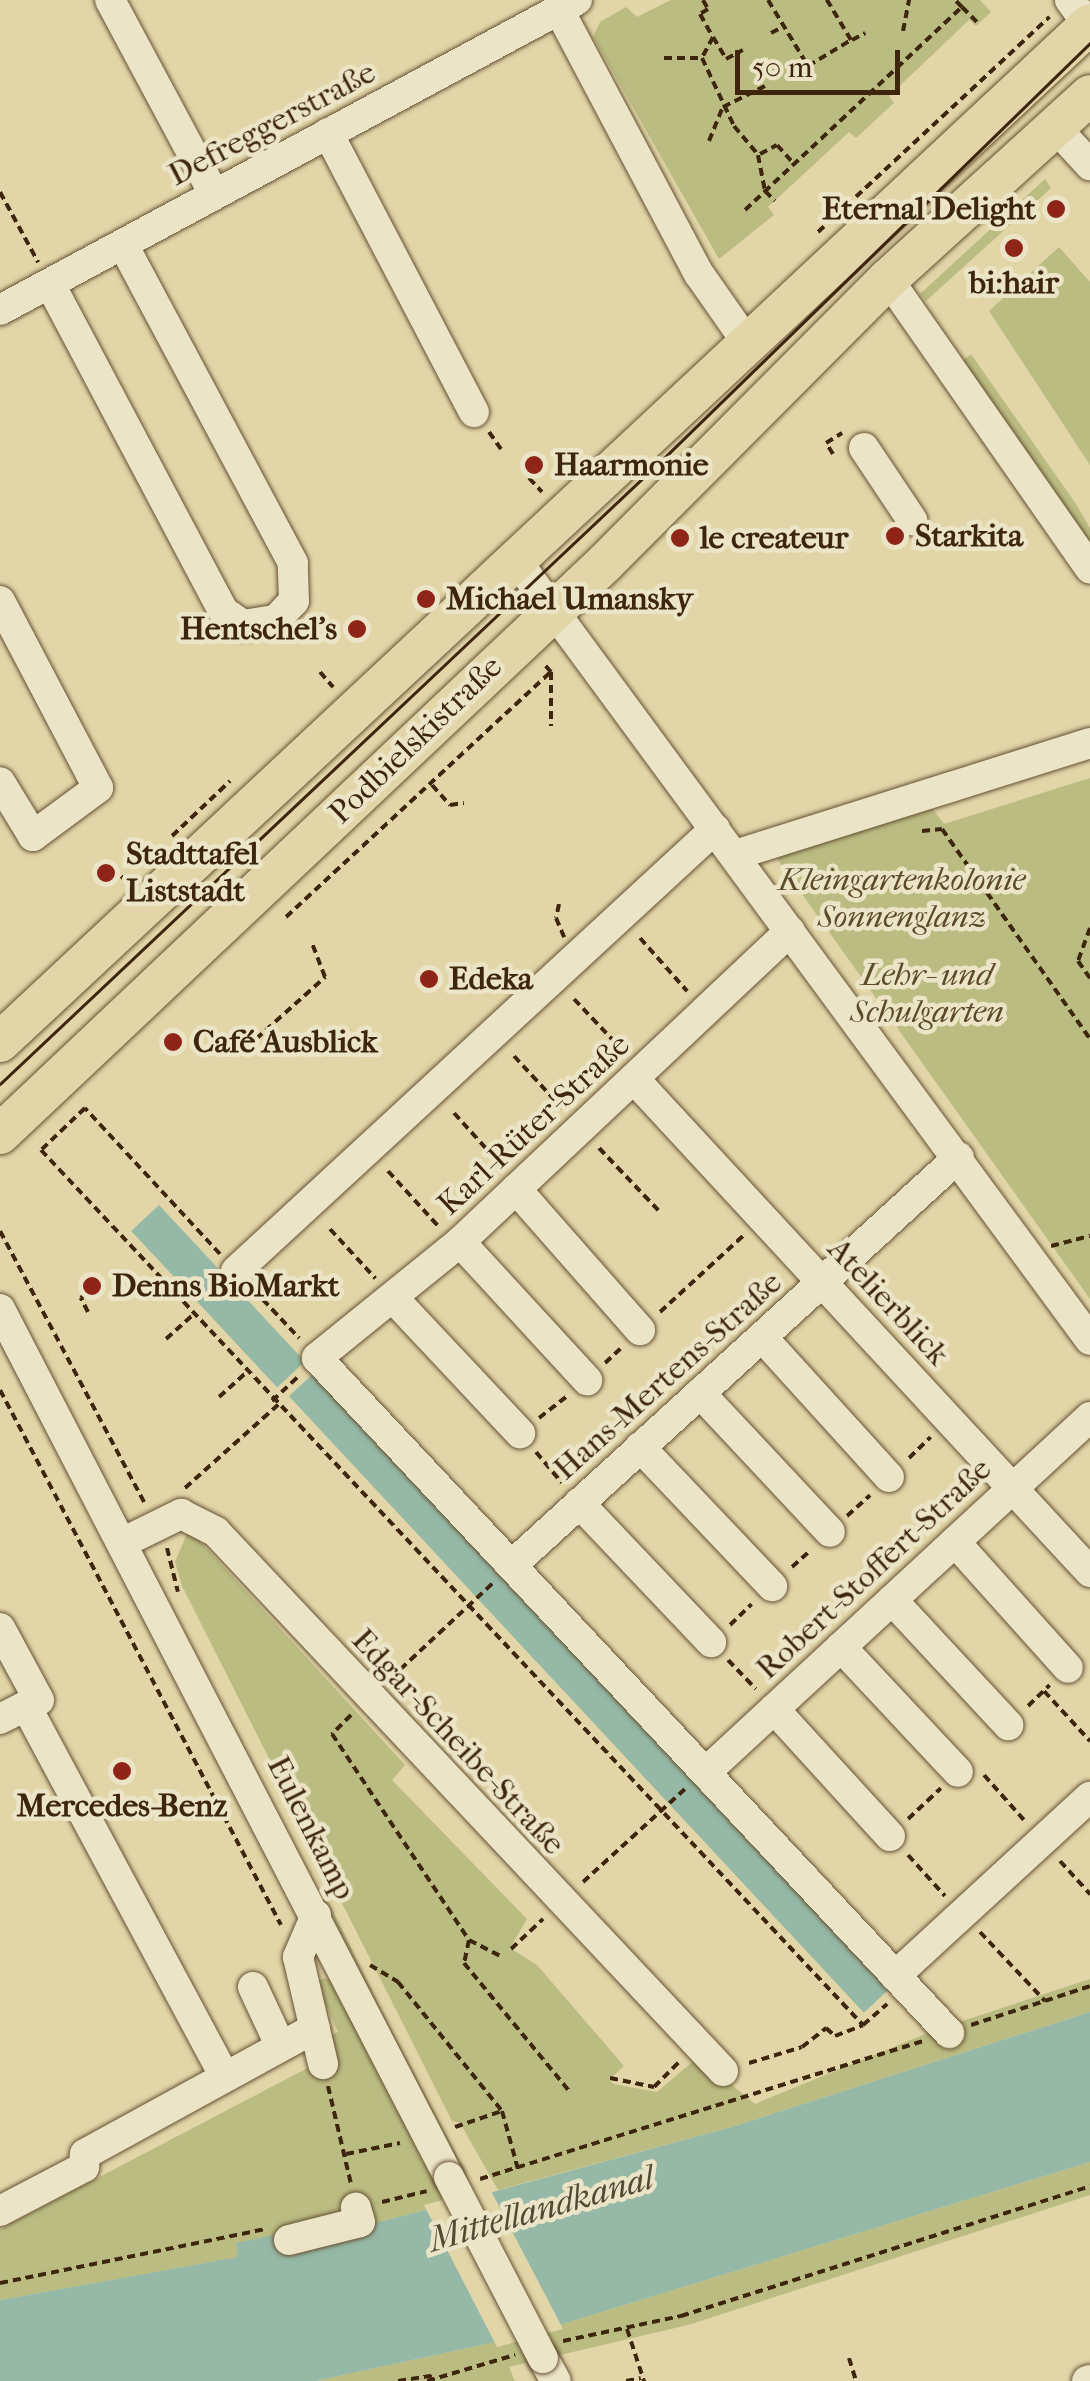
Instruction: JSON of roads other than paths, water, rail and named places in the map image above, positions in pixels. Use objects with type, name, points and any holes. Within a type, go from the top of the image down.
[{"type":"main road","name":"Podbielskistraße","points":[[0,1042],[748,344],[1082,16]]},
{"type":"main road","name":"Podbielskistraße","points":[[0,1134],[555,608],[888,279],[1090,95]]},
{"type":"street","points":[[110,0],[214,194]]},
{"type":"street","points":[[568,5],[699,274],[748,344]]},
{"type":"street","name":"Defreggerstraße","points":[[0,310],[568,5]]},
{"type":"street","points":[[1055,126],[1090,165]]},
{"type":"street","points":[[328,132],[474,412]]},
{"type":"street","points":[[50,284],[224,612],[243,625],[276,620],[294,601],[292,563],[123,244]]},
{"type":"street","points":[[888,279],[1090,568]]},
{"type":"street","points":[[857,438],[912,520]]},
{"type":"street","points":[[516,560],[1090,1340]]},
{"type":"street","points":[[0,601],[98,788],[33,836],[0,782]]},
{"type":"street","points":[[734,855],[1080,746]]},
{"type":"street","points":[[236,1271],[716,829]]},
{"type":"street","name":"Karl-Rüter-Straße","points":[[508,1569],[318,1358],[396,1300],[790,932]]},
{"type":"street","name":"Atelierblick","points":[[639,1076],[822,1283],[1090,1572]]},
{"type":"street","name":"Hans-Mertens-Straße","points":[[508,1569],[959,1157]]},
{"type":"street","points":[[518,1187],[640,1330]]},
{"type":"street","points":[[458,1244],[587,1380]]},
{"type":"street","points":[[396,1300],[520,1433]]},
{"type":"street","name":"Eulenkamp","points":[[0,1309],[550,2370]]},
{"type":"street","points":[[762,1338],[889,1478]]},
{"type":"street","points":[[700,1393],[830,1532]]},
{"type":"street","name":"Robert-Stoffert-Straße","points":[[701,1775],[1090,1417]]},
{"type":"street","points":[[640,1447],[772,1586]]},
{"type":"street","points":[[579,1503],[712,1642]]},
{"type":"street","name":"Edgar-Scheibe-Straße","points":[[124,1542],[181,1514],[216,1532],[560,1904],[723,2071]]},
{"type":"street","points":[[955,1542],[1068,1668]]},
{"type":"street","points":[[508,1569],[948,2032]]},
{"type":"street","points":[[892,1600],[1008,1725]]},
{"type":"street","points":[[0,1628],[22,1708],[225,2077]]},
{"type":"street","points":[[841,1648],[970,1773]]},
{"type":"street","points":[[774,1709],[890,1836]]},
{"type":"street","points":[[901,1981],[963,1914],[1090,1797]]},
{"type":"street","points":[[316,1915],[302,1949],[323,2064]]},
{"type":"street","points":[[254,1987],[280,2045]]},
{"type":"street","points":[[0,2210],[84,2166],[85,2154],[102,2126],[225,2077],[314,2028]]},
{"type":"street","points":[[290,2240],[360,2222],[356,2208]]},
{"type":"water","points":[[159,1205],[305,1362],[277,1387],[131,1231]]},
{"type":"water","points":[[316,1371],[891,1988],[864,2013],[289,1396]]},
{"type":"water","name":"Mittellandkanal","points":[[1090,2012],[1090,2162],[527,2335],[316,2381],[0,2381],[0,2300],[238,2257],[236,2243],[288,2232],[291,2245],[448,2204],[735,2126]]},
{"type":"tram line","points":[[0,1084],[662,460],[1090,43]]},
{"type":"place","name":"Eternal Delight","points":[[1056,209]]},
{"type":"place","name":"bi:hair","points":[[1014,248]]},
{"type":"place","name":"Haarmonie","points":[[534,465]]},
{"type":"place","name":"Starkita","points":[[895,536]]},
{"type":"place","name":"le createur","points":[[680,538]]},
{"type":"place","name":"Michael Umansky","points":[[426,599]]},
{"type":"place","name":"Hentschel's","points":[[357,629]]},
{"type":"place","name":"Stadttafel Liststadt","points":[[106,873]]},
{"type":"place","name":"Edeka","points":[[429,979]]},
{"type":"place","name":"Café Ausblick","points":[[173,1042]]},
{"type":"place","name":"Denns BioMarkt","points":[[92,1286]]},
{"type":"place","name":"Mercedes-Benz","points":[[122,1771]]},
{"type":"park label","name":"Kleingartenkolonie Sonnenglanz","points":[[902,900]]},
{"type":"park label","name":"Lehr- und Schulgarten","points":[[927,994]]}]
